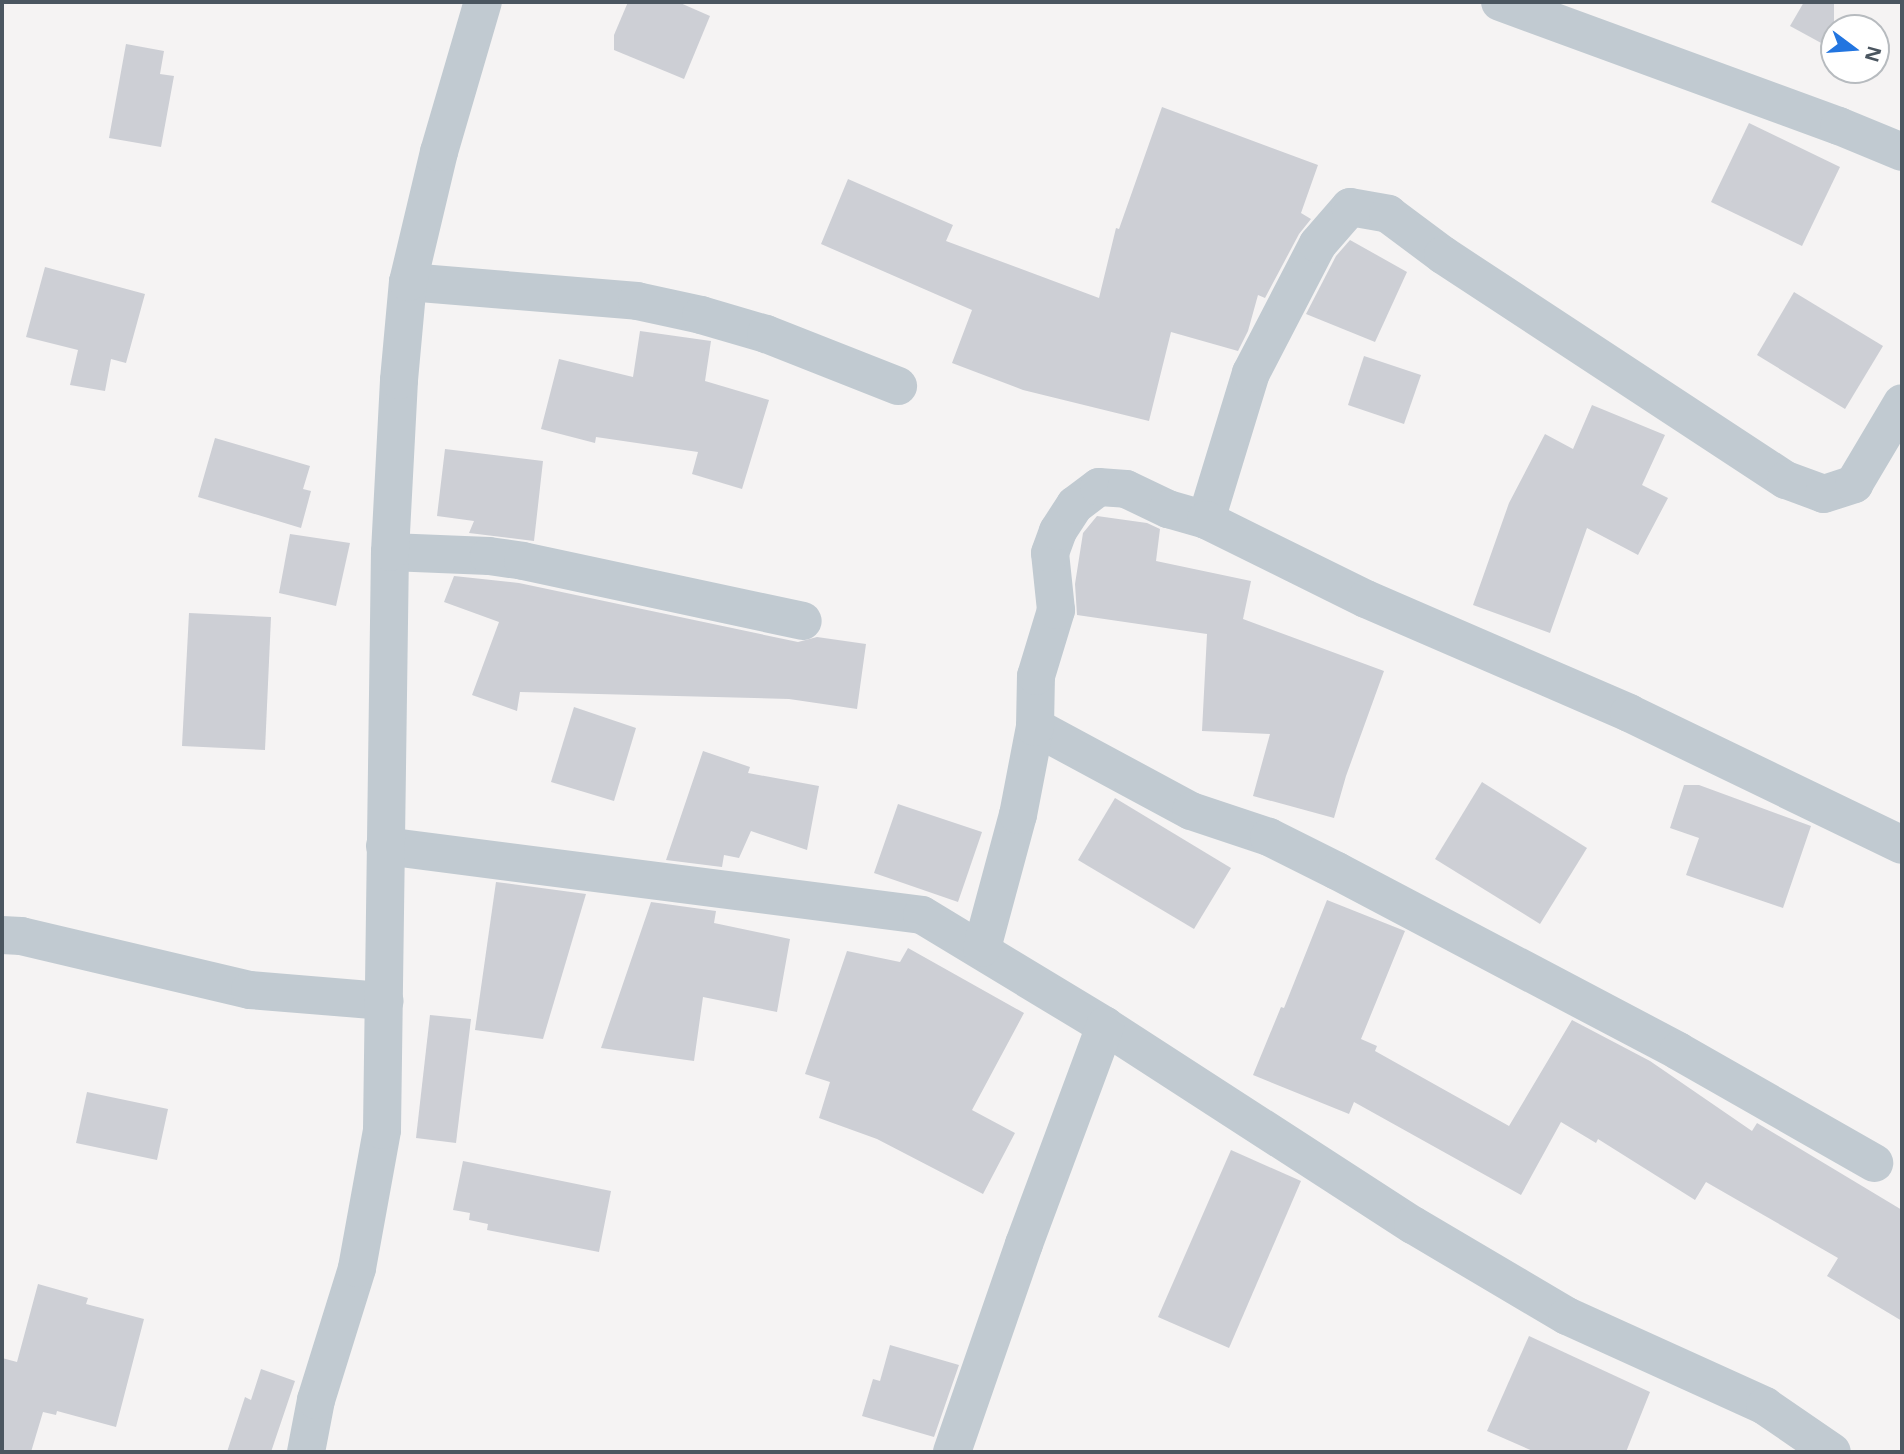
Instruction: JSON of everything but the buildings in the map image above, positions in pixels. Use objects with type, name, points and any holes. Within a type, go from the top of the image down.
[{"type":"street","points":[[306,1452],[316,1401],[357,1268],[382,1130],[390,552],[399,380],[408,282],[439,152],[483,2]]},
{"type":"street","points":[[1500,2],[1839,125],[1902,152]]},
{"type":"street","points":[[1206,520],[1251,373],[1318,244],[1350,207],[1388,214],[1443,255],[1786,480],[1824,494],[1854,484],[1902,403]]},
{"type":"street","points":[[408,282],[637,301],[701,315],[766,334],[898,386]]},
{"type":"street","points":[[982,948],[1018,815],[1035,727],[1036,676],[1056,610],[1050,553],[1058,531],[1075,505],[1099,487],[1126,489],[1168,509],[1206,520],[1366,599],[1629,713],[1902,845]]},
{"type":"street","points":[[390,552],[489,556],[523,561],[803,621]]},
{"type":"street","points":[[1035,727],[1191,811],[1269,836],[1337,871],[1678,1051],[1874,1163]]},
{"type":"street","points":[[385,846],[828,900],[922,915],[982,948],[1413,1225],[1567,1316],[1765,1406],[1832,1452]]},
{"type":"street","points":[[2,935],[21,936],[250,989],[385,1001]]},
{"type":"street","points":[[952,1452],[1024,1244],[1105,1026]]}]
